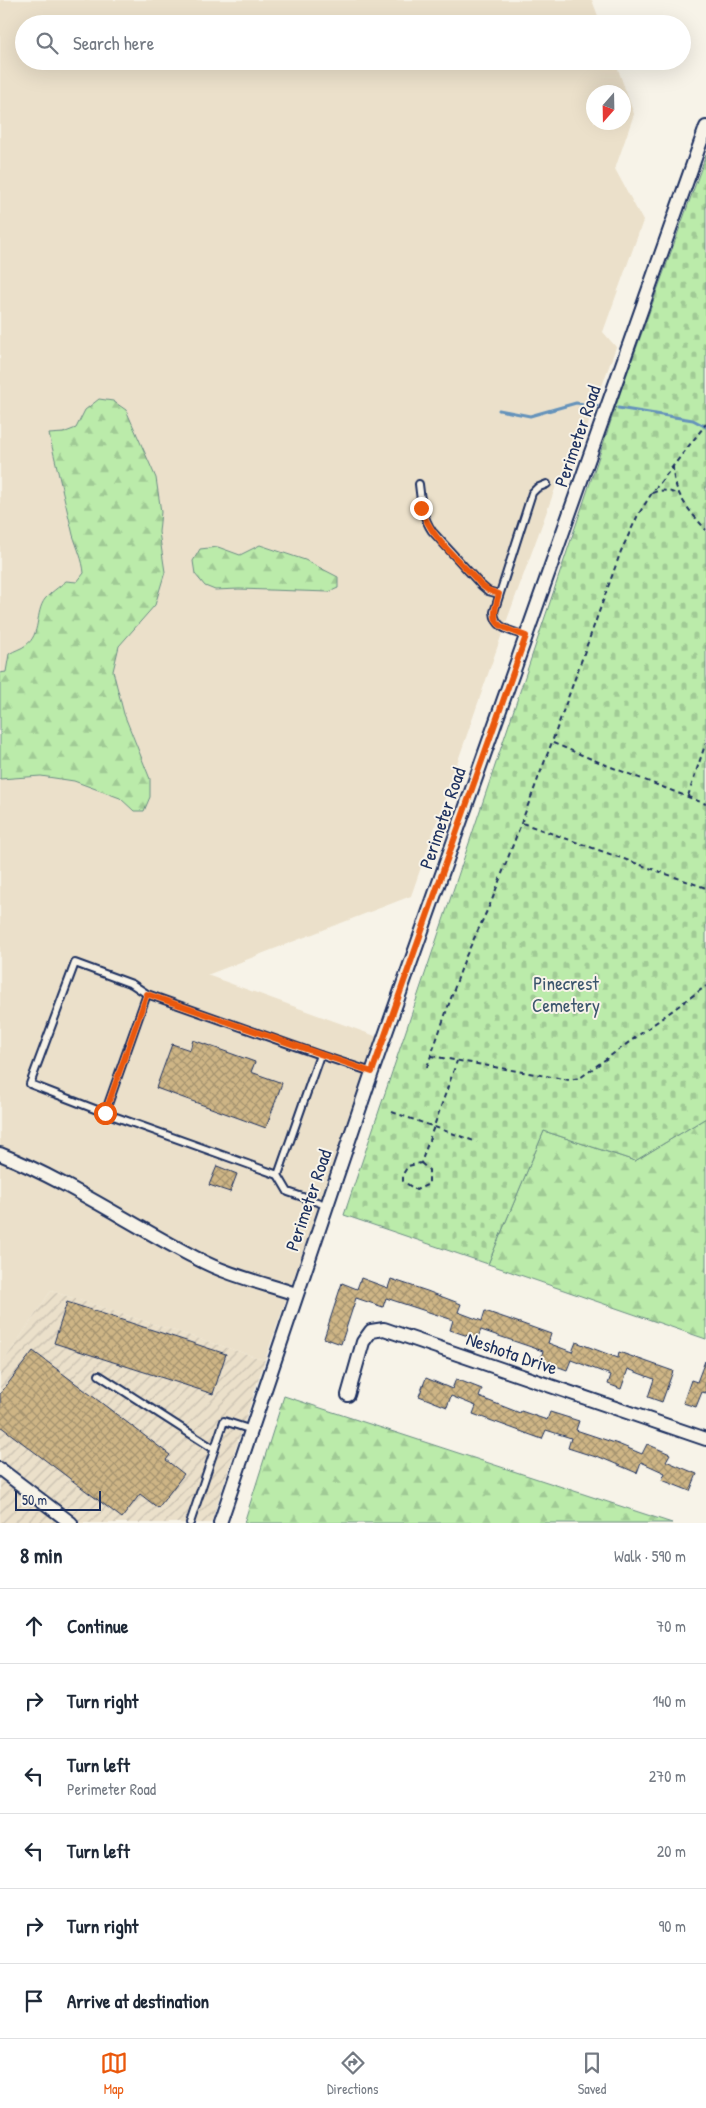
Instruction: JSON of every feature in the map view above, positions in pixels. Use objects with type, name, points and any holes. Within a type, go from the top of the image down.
[{"type":"street","name":"Perimeter Road","points":[[220,1523],[372,1072],[706,127]]},
{"type":"street","points":[[0,1154],[33,1167],[62,1182],[197,1259],[215,1267],[296,1294]]},
{"type":"street","name":"Neshota Drive","points":[[348,1395],[363,1342],[371,1331],[384,1329],[706,1439]]},
{"type":"street","points":[[0,1469],[71,1523]]},
{"type":"lane","points":[[419,484],[421,508],[426,522],[432,531],[481,585],[499,594]]},
{"type":"lane","points":[[526,636],[498,625],[494,619],[494,612],[532,493],[537,488],[547,484]]},
{"type":"lane","points":[[326,1205],[288,1192],[278,1175],[30,1084],[75,964],[132,984],[147,994],[372,1072]]},
{"type":"lane","points":[[105,1113],[147,994]]},
{"type":"lane","points":[[278,1175],[320,1055]]},
{"type":"lane","points":[[99,1375],[214,1449]]},
{"type":"lane","points":[[190,1523],[224,1421],[252,1430]]},
{"type":"path","points":[[427,1067],[465,958],[492,900],[522,822],[621,551],[638,515],[652,493],[706,424]]},
{"type":"path","points":[[673,466],[675,488],[706,530]]},
{"type":"path","points":[[652,493],[660,490],[672,492],[680,496]]},
{"type":"path","points":[[552,742],[687,798],[706,804]]},
{"type":"path","points":[[687,798],[706,742]]},
{"type":"path","points":[[522,822],[706,888]]},
{"type":"path","points":[[432,1056],[569,1080],[580,1078],[706,986]]},
{"type":"path","points":[[421,1163],[457,1061]]},
{"type":"path","points":[[392,1112],[477,1142]]},
{"type":"path","points":[[421,1163],[429,1170],[430,1178],[428,1184],[416,1190],[404,1181],[403,1174],[408,1166],[421,1163]]},
{"type":"shaded area","points":[[0,0],[592,0],[598,15],[15,15],[15,70],[618,70],[624,85],[586,85],[586,130],[628,130],[615,169],[643,221],[603,332],[616,347],[571,472],[559,478],[504,628],[411,896],[207,975],[378,1037],[265,1360],[51,1291],[0,1367]]},
{"type":"shaded area","points":[[631,106],[634,114],[631,123]]},
{"type":"shaded area","points":[[51,1291],[265,1360],[211,1523],[0,1523],[0,1367]]},
{"type":"green space","name":"Pinecrest Cemetery","points":[[706,155],[706,1118],[635,1161],[544,1131],[488,1264],[344,1215],[623,385]]},
{"type":"green space","points":[[99,399],[113,401],[126,410],[156,478],[161,512],[159,532],[165,572],[155,605],[119,646],[113,671],[124,714],[150,779],[150,797],[144,811],[134,811],[120,798],[74,781],[41,776],[0,779],[0,673],[6,672],[9,654],[31,641],[45,599],[66,581],[77,582],[84,573],[49,434],[63,433],[76,428],[85,410]]},
{"type":"green space","points":[[260,545],[305,560],[338,577],[338,588],[329,592],[215,590],[205,586],[195,574],[193,561],[200,549],[218,547],[240,555]]},
{"type":"green space","points":[[706,1118],[706,1339],[488,1264],[544,1131],[635,1161]]},
{"type":"green space","points":[[284,1396],[672,1523],[244,1523]]},
{"type":"building","points":[[193,1040],[255,1062],[251,1072],[282,1083],[266,1128],[156,1088],[172,1044],[190,1050]]},
{"type":"building","points":[[217,1166],[237,1174],[230,1192],[209,1185]]},
{"type":"building","points":[[361,1278],[388,1288],[391,1279],[427,1291],[461,1304],[458,1312],[482,1321],[485,1311],[523,1324],[551,1334],[548,1343],[572,1352],[576,1342],[618,1358],[619,1352],[673,1371],[662,1402],[648,1397],[654,1379],[628,1369],[621,1389],[608,1384],[611,1375],[571,1360],[567,1370],[540,1360],[543,1351],[481,1330],[477,1339],[450,1330],[453,1320],[386,1298],[383,1307],[356,1298],[341,1344],[324,1338],[342,1283],[357,1289]]},
{"type":"building","points":[[67,1302],[226,1354],[213,1394],[54,1343]]},
{"type":"building","points":[[33,1351],[170,1455],[166,1460],[184,1474],[158,1508],[140,1494],[122,1518],[0,1426],[0,1394]]},
{"type":"building","points":[[705,1361],[706,1393],[702,1392],[696,1407],[683,1403],[691,1380],[697,1382]]},
{"type":"building","points":[[426,1378],[452,1389],[456,1379],[482,1389],[479,1397],[520,1413],[521,1411],[547,1420],[550,1412],[579,1421],[576,1430],[642,1454],[647,1444],[670,1454],[666,1461],[697,1474],[690,1491],[662,1480],[665,1473],[641,1462],[637,1473],[597,1456],[568,1448],[571,1438],[546,1430],[542,1439],[473,1414],[476,1406],[451,1396],[447,1407],[419,1396]]},
{"type":"waterway","points":[[499,410],[530,416],[576,403],[597,406]]},
{"type":"waterway","points":[[618,408],[693,420],[706,427]]},
{"type":"route","points":[[105,1113],[147,994],[372,1072],[526,636],[498,625],[494,619],[494,612],[499,594],[481,585],[441,542],[426,522],[421,508]]}]
